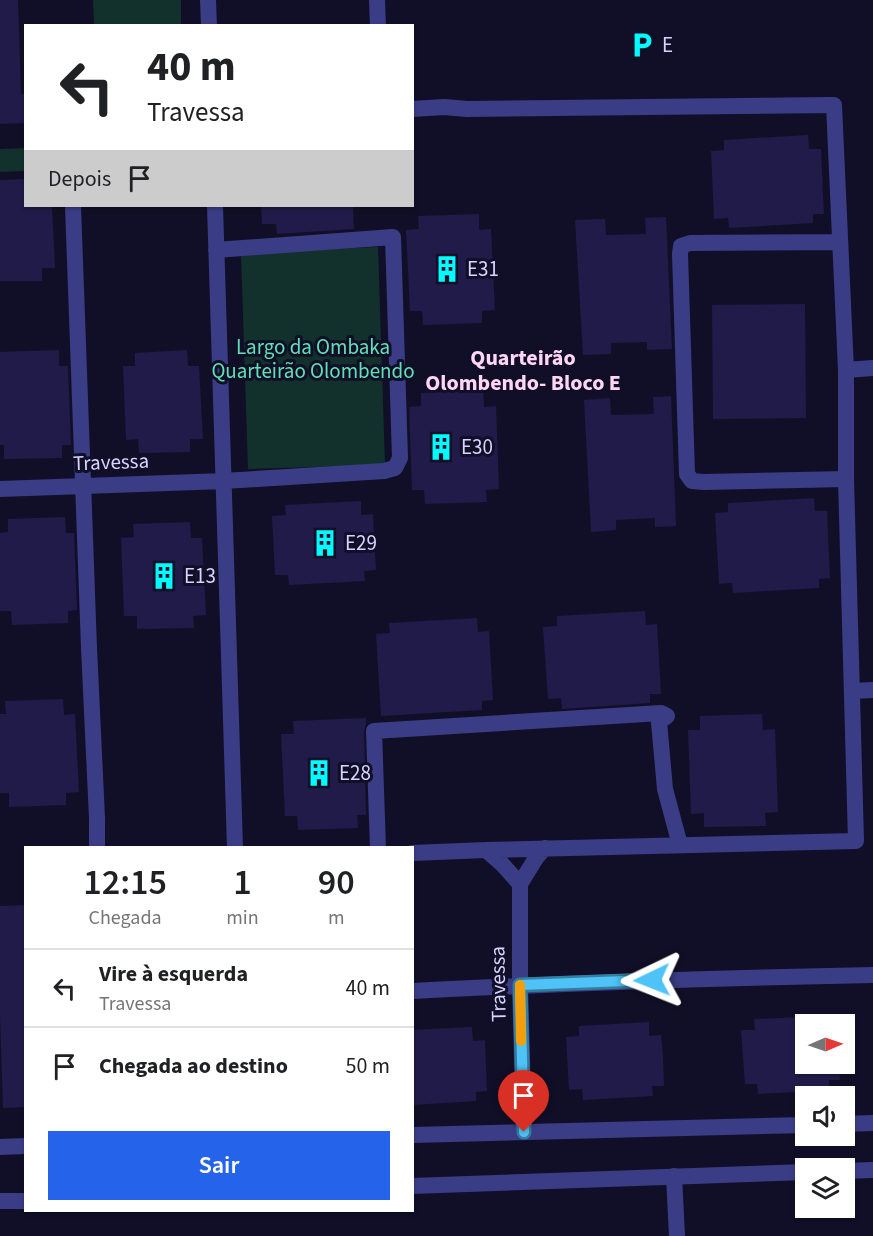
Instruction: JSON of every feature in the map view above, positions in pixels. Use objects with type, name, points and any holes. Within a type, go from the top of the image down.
[{"type":"street","points":[[208,0],[209,24]]},
{"type":"street","points":[[377,0],[378,24]]},
{"type":"street","points":[[414,109],[834,105],[846,369],[846,479],[856,841],[414,853]]},
{"type":"street","points":[[73,207],[97,846]]},
{"type":"street","points":[[215,207],[235,846]]},
{"type":"street","name":"Travessa","points":[[0,489],[224,481],[384,471],[395,468],[400,458],[393,237],[216,250]]},
{"type":"street","points":[[840,242],[690,243],[681,246],[680,254],[687,474],[692,481],[846,479]]},
{"type":"street","points":[[846,369],[873,368]]},
{"type":"street","points":[[853,691],[873,690]]},
{"type":"street","points":[[378,846],[374,731],[661,713],[667,716],[659,722],[665,789],[680,845]]},
{"type":"street","points":[[486,850],[520,884],[545,848]]},
{"type":"street","name":"Travessa","points":[[520,884],[524,1132]]},
{"type":"street","points":[[414,991],[520,985],[873,975]]},
{"type":"street","points":[[855,1124],[873,1123]]},
{"type":"street","points":[[414,1135],[795,1125]]},
{"type":"street","points":[[0,1147],[24,1146]]},
{"type":"street","points":[[855,1171],[873,1170]]},
{"type":"street","points":[[414,1186],[795,1172]]},
{"type":"street","points":[[674,1176],[677,1236]]},
{"type":"street","points":[[0,1201],[24,1201]]},
{"type":"green space","points":[[93,0],[181,0],[181,24],[94,24]]},
{"type":"green space","points":[[24,148],[24,171],[0,172],[0,149]]},
{"type":"green space","name":"Largo da Ombaka Quarteirão Olombendo","points":[[378,247],[385,465],[248,469],[241,253]]},
{"type":"building","points":[[0,0],[18,0],[24,123],[0,124]]},
{"type":"building","points":[[808,135],[809,149],[821,149],[824,214],[813,214],[813,223],[729,228],[728,218],[714,219],[711,151],[724,150],[724,140]]},
{"type":"building","points":[[24,179],[24,207],[52,207],[55,268],[42,268],[42,281],[0,281],[0,180]]},
{"type":"building","points":[[261,207],[353,207],[354,229],[277,234],[276,224],[262,224]]},
{"type":"building","name":"E31","points":[[479,214],[479,230],[491,229],[495,310],[482,311],[482,323],[423,325],[422,311],[410,311],[406,230],[419,229],[418,216]]},
{"type":"building","points":[[666,217],[672,349],[647,350],[647,342],[611,343],[611,354],[583,355],[575,220],[605,219],[606,235],[646,234],[645,218]]},
{"type":"building","points":[[805,304],[806,418],[713,419],[712,305]]},
{"type":"building","points":[[59,350],[59,366],[68,366],[71,445],[62,445],[62,458],[4,459],[4,445],[0,445],[0,352]]},
{"type":"building","points":[[187,350],[188,366],[199,366],[203,439],[190,439],[190,452],[139,453],[138,439],[126,440],[123,366],[135,366],[135,353]]},
{"type":"building","name":"E30","points":[[483,391],[484,407],[496,406],[499,489],[486,490],[487,502],[425,504],[424,490],[412,490],[409,407],[421,406],[421,393]]},
{"type":"building","points":[[671,396],[676,526],[655,527],[655,518],[616,520],[616,530],[591,532],[584,400],[610,398],[611,415],[654,414],[653,397]]},
{"type":"building","points":[[814,498],[815,511],[827,511],[830,578],[819,579],[819,588],[733,593],[732,583],[719,584],[715,513],[728,512],[728,503]]},
{"type":"building","name":"E29","points":[[361,501],[361,515],[373,514],[376,570],[364,571],[365,581],[289,585],[288,575],[275,575],[272,516],[286,515],[285,505]]},
{"type":"building","points":[[65,517],[66,533],[74,533],[77,610],[68,611],[68,623],[12,625],[11,611],[0,611],[0,533],[8,532],[8,519]]},
{"type":"building","name":"E13","points":[[190,522],[191,538],[202,538],[206,615],[193,616],[194,628],[137,629],[137,616],[124,616],[121,538],[134,537],[133,524]]},
{"type":"building","points":[[645,611],[646,625],[657,624],[661,694],[650,694],[650,703],[562,709],[561,698],[548,699],[543,627],[557,626],[557,616]]},
{"type":"building","points":[[477,618],[478,632],[489,631],[493,700],[482,701],[482,710],[381,716],[376,634],[390,633],[389,623]]},
{"type":"building","points":[[63,699],[64,715],[75,714],[79,792],[66,793],[66,805],[9,807],[9,793],[0,793],[0,714],[6,714],[5,701]]},
{"type":"building","points":[[762,714],[763,730],[775,729],[778,812],[765,813],[766,826],[704,827],[704,813],[691,814],[688,730],[700,730],[700,716]]},
{"type":"building","name":"E28","points":[[366,718],[364,731],[366,815],[357,815],[358,828],[298,830],[297,816],[285,816],[281,734],[294,734],[293,721]]},
{"type":"building","points":[[24,905],[24,1107],[3,1108],[0,906]]},
{"type":"building","points":[[795,1017],[795,1074],[840,1074],[840,1080],[829,1080],[829,1086],[795,1086],[795,1092],[758,1094],[757,1084],[745,1084],[741,1030],[755,1030],[754,1019]]},
{"type":"building","points":[[649,1022],[649,1036],[661,1035],[663,1054],[664,1086],[652,1086],[653,1096],[583,1100],[582,1089],[569,1090],[566,1037],[579,1036],[579,1026]]},
{"type":"building","points":[[472,1027],[473,1041],[485,1040],[487,1091],[476,1092],[476,1101],[414,1105],[414,1030]]},
{"type":"slow traffic","points":[[520,985],[521,1041]]},
{"type":"place","name":"E","points":[[642,45]]},
{"type":"place","name":"E31","points":[[447,269]]},
{"type":"place","name":"E30","points":[[441,447]]},
{"type":"place","name":"E29","points":[[325,543]]},
{"type":"place","name":"E13","points":[[164,576]]},
{"type":"place","name":"E28","points":[[319,773]]},
{"type":"district","name":"Quarteirão Olombendo- Bloco E","points":[[523,370]]},
{"type":"route","points":[[524,1132],[520,985],[652,980]]}]
